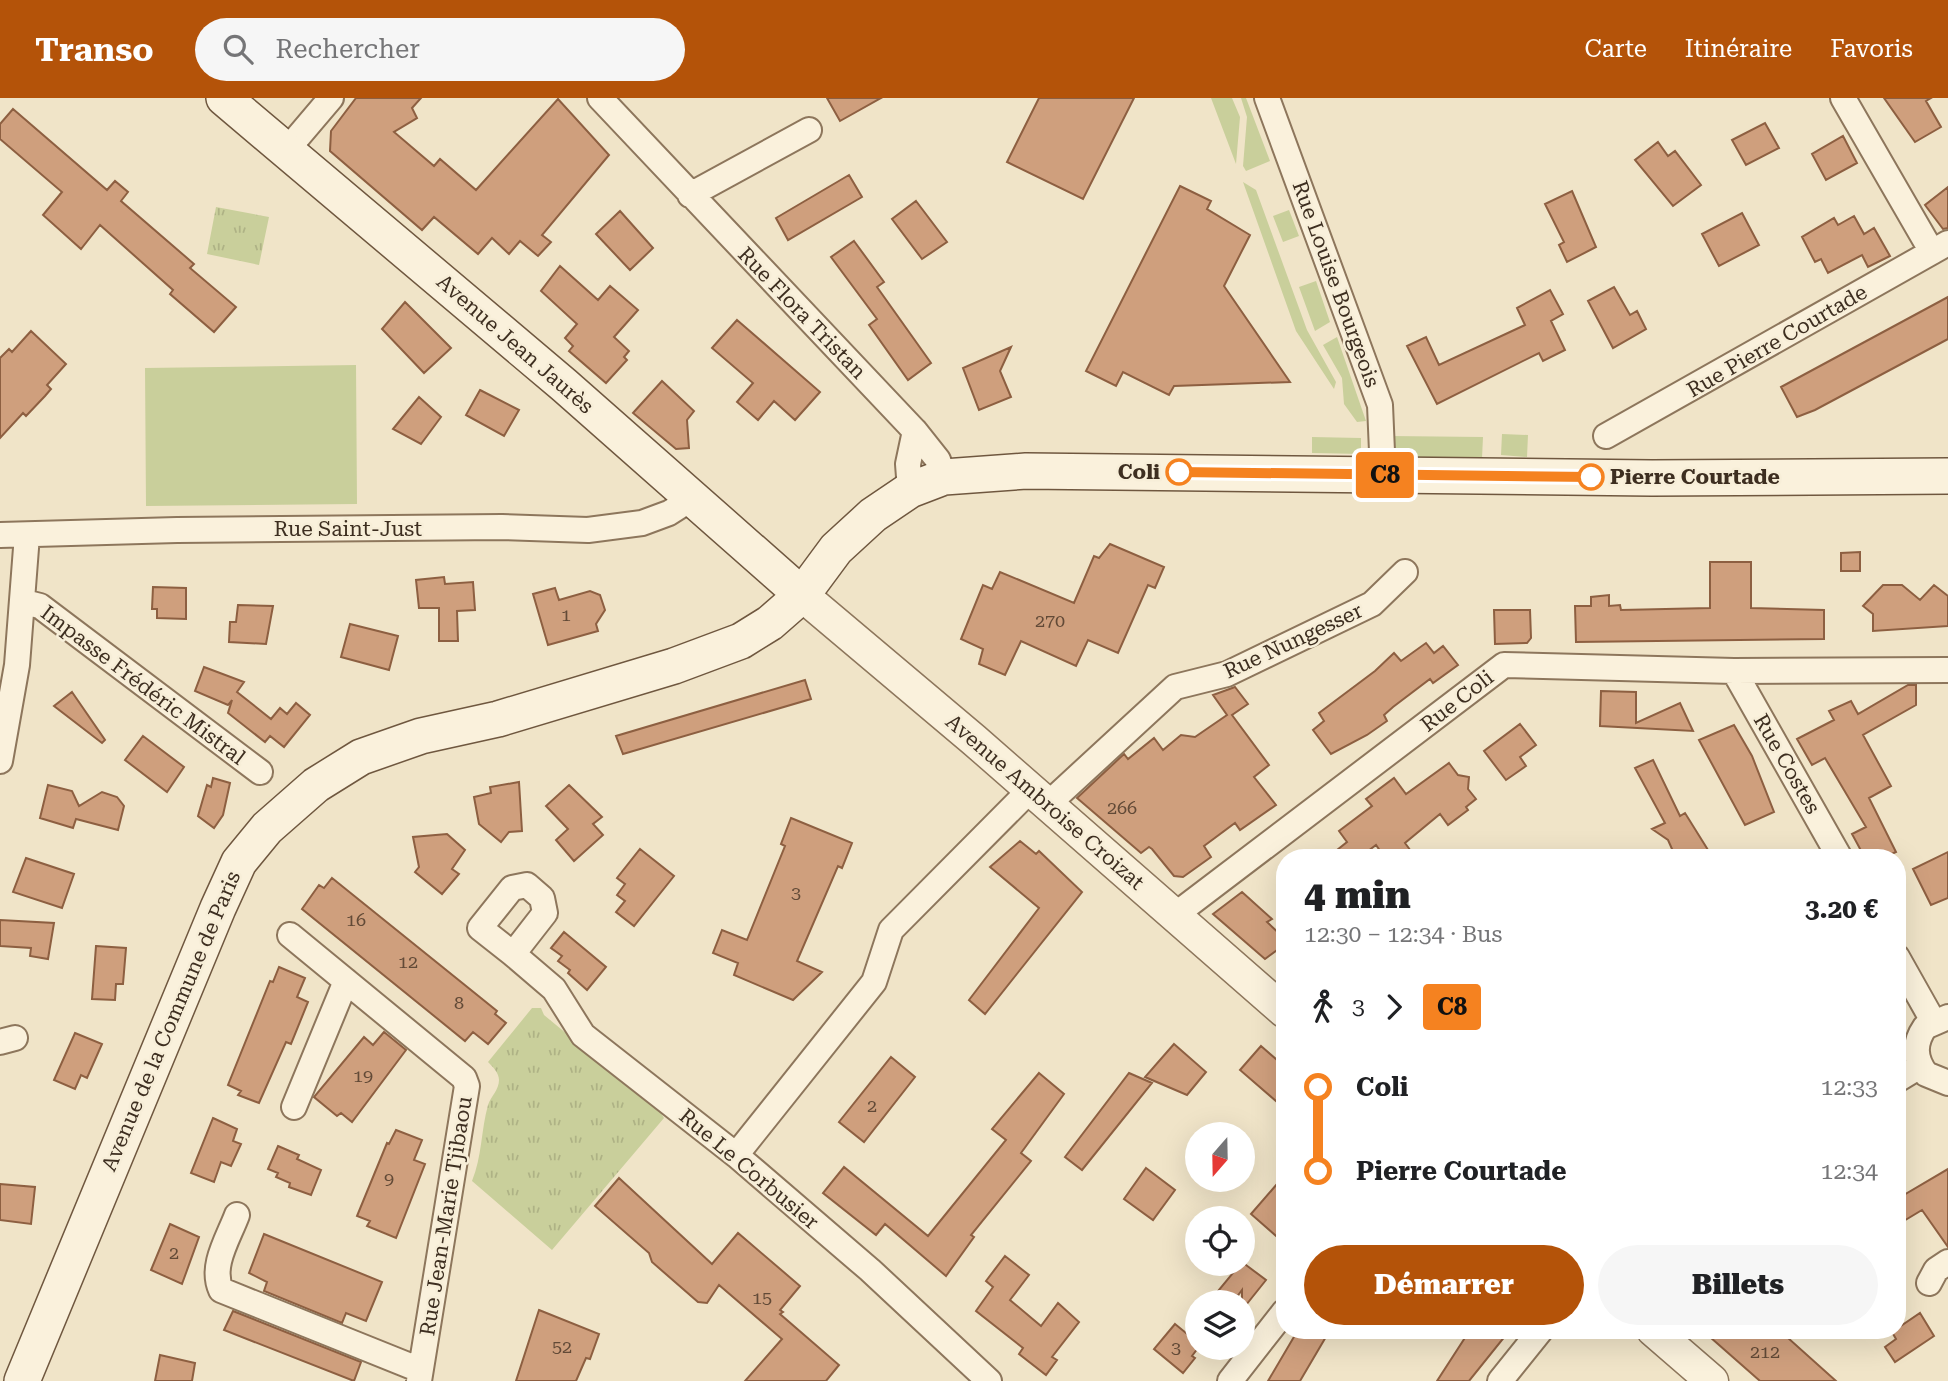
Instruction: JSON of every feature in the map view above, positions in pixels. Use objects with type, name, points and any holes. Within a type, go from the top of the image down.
[{"type":"main road","name":"Avenue Jean Jaurès","points":[[224,98],[544,368],[802,595]]},
{"type":"main road","name":"Avenue de la Commune de Paris","points":[[22,1381],[218,908],[239,862],[267,828],[316,785],[361,757],[421,736],[498,719],[674,666],[741,641],[770,623],[802,595],[835,549],[873,515],[910,490],[944,477],[1026,471],[1663,478],[1948,476]]},
{"type":"street","points":[[286,151],[331,98]]},
{"type":"street","name":"Rue Flora Tristan","points":[[600,98],[915,431],[938,460],[944,477]]},
{"type":"street","name":"Rue Louise Bourgeois","points":[[1267,98],[1380,405],[1383,475]]},
{"type":"street","points":[[1843,98],[1940,248]]},
{"type":"street","points":[[690,195],[810,130]]},
{"type":"street","name":"Rue Pierre Courtade","points":[[1606,436],[1940,248]]},
{"type":"street","points":[[910,490],[908,464],[915,431]]},
{"type":"street","name":"Rue Saint-Just","points":[[0,535],[502,527],[587,530],[642,523],[668,513],[691,499]]},
{"type":"street","points":[[0,761],[18,665],[27,535]]},
{"type":"street","name":"Rue Nungesser","points":[[737,1155],[874,982],[891,930],[1039,798],[1175,687],[1227,674],[1372,604],[1405,572]]},
{"type":"street","name":"Avenue Ambroise Croizat","points":[[802,595],[1276,1004]]},
{"type":"street","name":"Impasse Frédéric Mistral","points":[[24,602],[40,606],[260,772]]},
{"type":"street","name":"Rue Coli","points":[[1175,915],[1504,665],[1734,670],[1948,670]]},
{"type":"street","name":"Rue Costes","points":[[1734,670],[1835,849]]},
{"type":"street","name":"Rue Jean-Marie Tjibaou","points":[[290,935],[464,1078],[467,1086],[419,1376]]},
{"type":"street","name":"Rue Le Corbusier","points":[[513,954],[554,989],[583,1035],[737,1155],[870,1270],[989,1381]]},
{"type":"street","points":[[1906,970],[1940,1019],[1919,1035],[1916,1056],[1920,1066],[1935,1080],[1948,1083]]},
{"type":"street","points":[[294,1107],[346,981]]},
{"type":"street","points":[[1906,1075],[1920,1066]]},
{"type":"street","points":[[237,1215],[216,1269],[216,1279],[221,1290],[419,1376]]},
{"type":"street","points":[[1929,1283],[1937,1270],[1948,1262]]},
{"type":"street","points":[[1230,1381],[1276,1322]]},
{"type":"street","points":[[1500,1381],[1534,1339]]},
{"type":"street","points":[[1663,1339],[1712,1381]]},
{"type":"green space","points":[[1211,98],[1232,98],[1240,117],[1236,164]]},
{"type":"green space","points":[[1241,98],[1246,98],[1270,161],[1246,171],[1243,166],[1247,117]]},
{"type":"green space","points":[[1243,182],[1256,190],[1307,330],[1336,382],[1334,389],[1296,331]]},
{"type":"green space","points":[[216,207],[269,217],[259,265],[207,254]]},
{"type":"green space","points":[[1289,210],[1299,236],[1283,242],[1273,216]]},
{"type":"green space","points":[[1316,281],[1330,322],[1315,331],[1299,287]]},
{"type":"green space","points":[[1337,337],[1366,421],[1357,422],[1344,404],[1342,378],[1323,345]]},
{"type":"green space","points":[[356,365],[357,504],[146,506],[145,368]]},
{"type":"green space","points":[[1502,434],[1528,435],[1527,457],[1501,455]]},
{"type":"green space","points":[[1390,436],[1483,437],[1482,458],[1390,457]]},
{"type":"green space","points":[[1312,437],[1361,438],[1361,454],[1312,453]]},
{"type":"green space","points":[[532,1008],[541,1008],[544,1015],[659,1110],[664,1118],[552,1250],[472,1181],[478,1163],[488,1105],[499,1084],[497,1073],[488,1062]]},
{"type":"building","points":[[356,98],[421,98],[412,108],[417,118],[394,132],[434,166],[440,159],[476,190],[558,99],[609,155],[542,235],[551,242],[538,256],[520,241],[509,254],[492,238],[478,254],[434,217],[422,230],[330,151],[331,131]]},
{"type":"building","points":[[827,98],[881,98],[840,121]]},
{"type":"building","points":[[1039,98],[1134,98],[1083,199],[1007,162]]},
{"type":"building","points":[[1884,98],[1931,98],[1926,101],[1941,127],[1915,142]]},
{"type":"building","points":[[13,109],[107,190],[115,181],[128,192],[121,201],[194,264],[190,268],[236,307],[214,332],[170,294],[173,290],[100,225],[81,249],[43,215],[62,192],[0,139],[0,124]]},
{"type":"building","points":[[1765,123],[1779,148],[1746,165],[1732,140]]},
{"type":"building","points":[[1843,136],[1857,163],[1826,180],[1812,154]]},
{"type":"building","points":[[1658,142],[1668,156],[1675,151],[1701,185],[1673,206],[1635,160]]},
{"type":"building","points":[[849,175],[862,197],[788,240],[776,218]]},
{"type":"building","points":[[1180,186],[1211,201],[1207,209],[1250,235],[1224,286],[1290,382],[1174,386],[1169,395],[1123,372],[1116,386],[1086,371]]},
{"type":"building","points":[[1948,187],[1948,228],[1943,229],[1925,205]]},
{"type":"building","points":[[1572,191],[1596,247],[1567,262],[1559,245],[1564,242],[1545,204]]},
{"type":"building","points":[[916,201],[947,242],[922,259],[892,219]]},
{"type":"building","points":[[620,211],[653,248],[630,270],[596,234]]},
{"type":"building","points":[[1742,213],[1759,245],[1719,266],[1702,234]]},
{"type":"building","points":[[1854,216],[1864,234],[1874,228],[1890,256],[1868,267],[1862,255],[1828,273],[1821,259],[1815,262],[1802,237],[1834,218],[1838,225]]},
{"type":"building","points":[[854,241],[884,282],[877,287],[931,363],[908,380],[869,325],[877,319],[831,257]]},
{"type":"building","points":[[560,266],[598,300],[610,286],[638,310],[614,337],[629,351],[624,357],[627,360],[606,383],[569,351],[573,346],[565,338],[577,324],[541,291]]},
{"type":"building","points":[[1614,287],[1630,315],[1637,311],[1646,329],[1613,348],[1588,301]]},
{"type":"building","points":[[1550,290],[1563,314],[1551,321],[1565,350],[1543,361],[1539,353],[1437,404],[1407,346],[1426,337],[1439,365],[1525,325],[1517,308]]},
{"type":"building","points":[[1948,297],[1948,339],[1797,417],[1781,387]]},
{"type":"building","points":[[405,302],[451,348],[424,373],[382,329]]},
{"type":"building","points":[[737,320],[820,392],[795,420],[774,401],[758,420],[737,402],[753,383],[712,348]]},
{"type":"building","points":[[31,331],[66,364],[47,385],[51,389],[45,396],[26,416],[23,413],[0,438],[0,358],[9,349],[12,352]]},
{"type":"building","points":[[1011,347],[1000,371],[1011,397],[979,410],[963,368]]},
{"type":"building","points":[[662,381],[694,411],[687,420],[689,448],[676,449],[633,413]]},
{"type":"building","points":[[480,390],[519,410],[504,436],[466,415]]},
{"type":"building","points":[[419,397],[441,417],[421,444],[393,429]]},
{"type":"building","points":[[1110,544],[1164,567],[1155,588],[1148,585],[1118,653],[1088,640],[1076,666],[1021,641],[1005,675],[979,664],[983,649],[961,639],[983,585],[992,589],[1000,572],[1074,603],[1094,556],[1099,558]]},
{"type":"building","points":[[1860,552],[1860,571],[1841,571],[1841,553]]},
{"type":"building","points":[[1710,562],[1751,562],[1751,608],[1824,610],[1824,639],[1576,642],[1575,606],[1591,606],[1591,597],[1609,595],[1609,606],[1620,605],[1621,610],[1710,608]]},
{"type":"building","points":[[444,577],[445,584],[473,582],[475,610],[457,611],[458,641],[439,641],[439,608],[419,608],[416,580]]},
{"type":"building","points":[[1883,585],[1902,585],[1920,600],[1934,585],[1948,596],[1948,626],[1873,631],[1873,614],[1863,606]]},
{"type":"building","points":[[153,587],[186,588],[186,619],[157,618],[157,609],[152,609]]},
{"type":"building","points":[[555,588],[559,600],[590,591],[600,595],[605,610],[596,624],[598,631],[548,645],[533,594]]},
{"type":"building","points":[[238,605],[273,606],[266,644],[229,642],[230,622],[236,622]]},
{"type":"building","points":[[1494,610],[1530,610],[1531,638],[1527,643],[1495,644]]},
{"type":"building","points":[[350,624],[398,636],[389,670],[341,657]]},
{"type":"building","points":[[1426,643],[1434,653],[1443,646],[1458,665],[1433,683],[1430,679],[1393,707],[1384,715],[1387,721],[1331,754],[1313,730],[1324,721],[1319,713],[1375,671],[1394,653],[1401,661]]},
{"type":"building","points":[[204,667],[244,682],[237,692],[271,719],[280,708],[287,714],[296,703],[310,715],[284,747],[270,736],[265,742],[228,713],[232,700],[228,705],[195,691]]},
{"type":"building","points":[[805,680],[811,699],[623,754],[616,736]]},
{"type":"building","points":[[1908,685],[1916,685],[1916,705],[1863,735],[1891,786],[1869,798],[1894,849],[1860,849],[1852,834],[1866,827],[1825,758],[1812,765],[1797,739],[1834,720],[1829,711],[1851,701],[1858,714]]},
{"type":"building","points":[[1235,687],[1248,704],[1232,715],[1269,765],[1254,777],[1276,805],[1240,830],[1235,823],[1204,846],[1211,857],[1183,877],[1174,876],[1152,849],[1149,847],[1141,853],[1077,798],[1124,754],[1128,759],[1154,738],[1163,750],[1181,735],[1195,737],[1227,715],[1213,695]]},
{"type":"building","points":[[1601,691],[1636,692],[1636,723],[1680,703],[1693,731],[1600,726]]},
{"type":"building","points":[[72,692],[105,740],[102,743],[54,706]]},
{"type":"building","points":[[1520,724],[1536,745],[1520,757],[1526,766],[1506,780],[1484,751]]},
{"type":"building","points":[[1734,725],[1752,756],[1774,812],[1745,825],[1699,740]]},
{"type":"building","points":[[143,736],[184,767],[167,792],[125,760]]},
{"type":"building","points":[[1653,760],[1680,816],[1685,813],[1707,849],[1672,849],[1668,840],[1652,829],[1665,823],[1635,768]]},
{"type":"building","points":[[1449,763],[1458,775],[1469,777],[1468,789],[1476,799],[1466,807],[1468,810],[1448,825],[1440,814],[1405,843],[1409,849],[1379,849],[1376,845],[1371,849],[1338,849],[1347,842],[1339,831],[1372,806],[1366,799],[1394,778],[1406,794]]},
{"type":"building","points":[[213,778],[230,783],[223,815],[214,828],[198,816],[207,785],[211,787]]},
{"type":"building","points":[[519,782],[522,831],[509,832],[501,842],[479,824],[474,797],[491,793],[490,787]]},
{"type":"building","points":[[48,785],[72,791],[79,806],[102,792],[117,797],[124,806],[118,830],[76,819],[73,828],[40,818]]},
{"type":"building","points":[[569,785],[602,817],[593,824],[603,835],[574,861],[556,840],[568,829],[546,806]]},
{"type":"building","points":[[791,818],[852,843],[842,868],[838,866],[797,961],[822,972],[793,1000],[734,975],[738,963],[713,953],[722,930],[747,940],[785,846],[781,844]]},
{"type":"building","points":[[447,834],[465,850],[452,869],[459,874],[442,894],[415,872],[419,867],[413,837]]},
{"type":"building","points":[[1020,841],[1036,854],[1039,851],[1082,892],[985,1014],[969,1000],[1039,908],[990,867]]},
{"type":"building","points":[[640,849],[674,876],[634,926],[616,912],[625,901],[617,895],[625,884],[617,878]]},
{"type":"building","points":[[1948,852],[1948,898],[1931,905],[1913,869]]},
{"type":"building","points":[[26,858],[74,874],[62,908],[13,892]]},
{"type":"building","points":[[332,878],[497,1011],[495,1014],[506,1023],[488,1044],[473,1032],[465,1041],[302,909],[319,885],[324,888]]},
{"type":"building","points":[[1242,892],[1272,919],[1267,922],[1276,930],[1276,951],[1265,959],[1213,914]]},
{"type":"building","points":[[0,920],[54,923],[48,959],[30,956],[31,948],[0,946]]},
{"type":"building","points":[[564,932],[606,967],[587,990],[568,973],[570,970],[558,961],[562,956],[551,948]]},
{"type":"building","points":[[96,946],[126,948],[123,984],[116,984],[115,1000],[92,999]]},
{"type":"building","points":[[279,967],[305,978],[297,997],[308,1002],[291,1044],[286,1042],[259,1103],[238,1095],[241,1091],[228,1085],[270,981],[273,982]]},
{"type":"building","points":[[384,1032],[406,1050],[352,1122],[341,1113],[337,1116],[314,1097],[364,1037],[373,1045]]},
{"type":"building","points":[[75,1033],[102,1044],[87,1078],[81,1075],[75,1089],[54,1080]]},
{"type":"building","points":[[1174,1044],[1206,1072],[1187,1095],[1145,1077]]},
{"type":"building","points":[[1261,1046],[1276,1059],[1276,1101],[1240,1070]]},
{"type":"building","points":[[891,1057],[915,1077],[864,1142],[839,1122]]},
{"type":"building","points":[[1039,1073],[1064,1094],[1021,1153],[1031,1161],[971,1235],[974,1237],[946,1276],[885,1224],[876,1235],[823,1193],[844,1167],[928,1236],[1006,1140],[992,1129]]},
{"type":"building","points":[[1129,1073],[1152,1083],[1082,1170],[1065,1157]]},
{"type":"building","points":[[213,1118],[237,1129],[233,1141],[241,1144],[231,1166],[221,1162],[214,1182],[191,1173]]},
{"type":"building","points":[[396,1130],[422,1140],[414,1160],[425,1164],[396,1238],[367,1226],[370,1221],[357,1216],[387,1143],[389,1144]]},
{"type":"building","points":[[278,1146],[299,1155],[297,1159],[321,1170],[311,1195],[289,1187],[290,1183],[276,1177],[278,1173],[268,1169]]},
{"type":"building","points":[[1146,1168],[1175,1190],[1153,1220],[1124,1199]]},
{"type":"building","points":[[1948,1169],[1948,1247],[1922,1210],[1906,1220],[1906,1194]]},
{"type":"building","points":[[619,1178],[712,1264],[738,1233],[800,1286],[780,1310],[783,1312],[780,1314],[839,1365],[826,1381],[745,1381],[782,1339],[719,1285],[707,1303],[698,1302],[652,1262],[649,1253],[595,1206]]},
{"type":"building","points":[[0,1184],[35,1187],[31,1224],[0,1220]]},
{"type":"building","points":[[1276,1185],[1276,1236],[1255,1218],[1255,1209]]},
{"type":"building","points":[[170,1224],[199,1237],[182,1284],[151,1270]]},
{"type":"building","points":[[264,1234],[382,1282],[366,1321],[346,1313],[342,1323],[264,1291],[267,1282],[249,1273]]},
{"type":"building","points":[[1005,1256],[1029,1275],[1010,1300],[1041,1326],[1058,1303],[1079,1322],[1052,1357],[1057,1360],[1046,1375],[1019,1354],[1023,1348],[976,1311],[993,1287],[986,1281]]},
{"type":"building","points":[[1255,1272],[1266,1280],[1255,1294],[1255,1290],[1219,1290],[1230,1276],[1255,1276]]},
{"type":"building","points":[[539,1310],[599,1334],[590,1359],[586,1358],[576,1381],[516,1381]]},
{"type":"building","points":[[233,1311],[361,1362],[354,1381],[224,1330]]},
{"type":"building","points":[[1920,1313],[1934,1336],[1895,1362],[1885,1347],[1896,1339],[1906,1339],[1906,1322]]},
{"type":"building","points":[[1175,1324],[1185,1332],[1185,1360],[1193,1360],[1183,1373],[1154,1349]]},
{"type":"building","points":[[1293,1339],[1325,1339],[1300,1381],[1268,1381]]},
{"type":"building","points":[[1464,1339],[1503,1339],[1469,1381],[1437,1381]]},
{"type":"building","points":[[1712,1339],[1789,1339],[1836,1381],[1760,1381]]},
{"type":"building","points":[[160,1355],[195,1363],[192,1381],[155,1381]]},
{"type":"bus line","name":"C8","points":[[1179,472],[1591,477]]},
{"type":"place","name":"Coli","points":[[1179,472]]},
{"type":"place","name":"Pierre Courtade","points":[[1591,477]]}]
